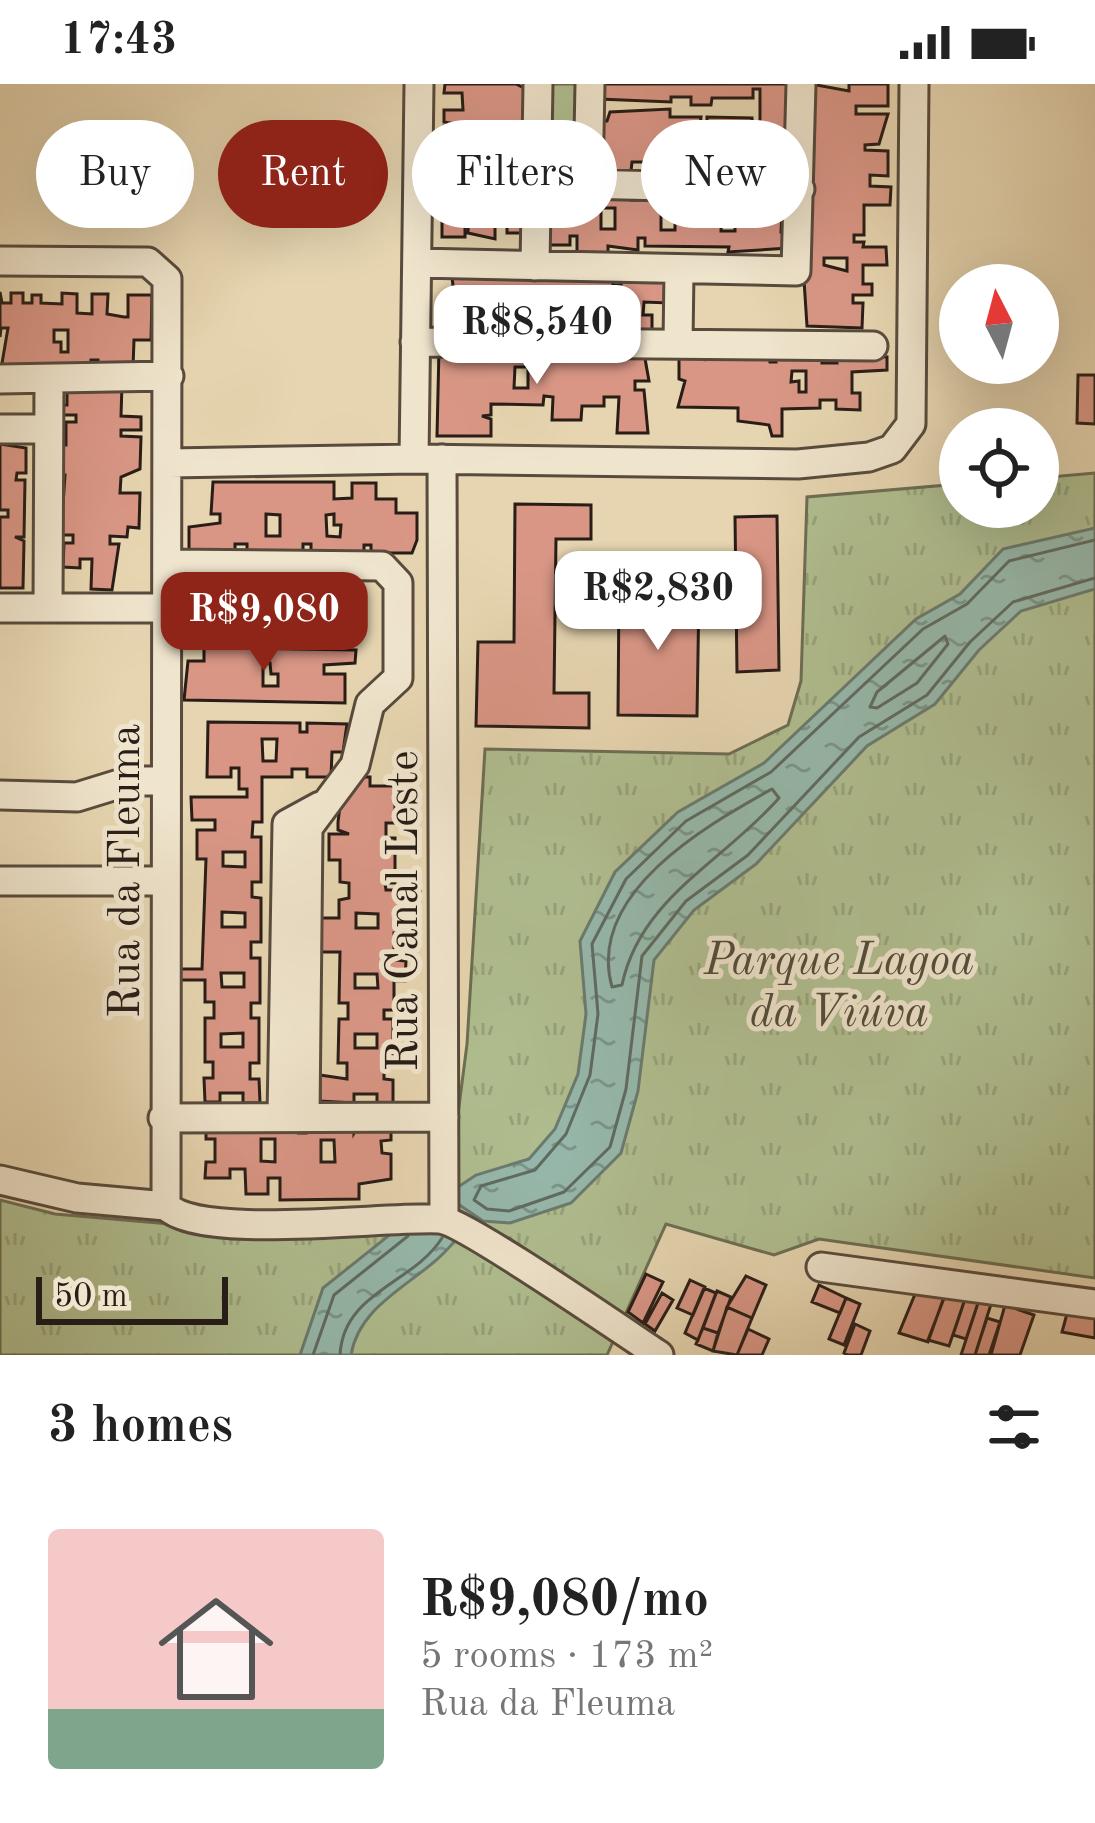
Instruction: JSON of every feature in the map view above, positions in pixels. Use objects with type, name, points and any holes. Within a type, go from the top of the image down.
[{"type":"street","name":"Rua Canal Leste","points":[[418,84],[416,342],[442,623],[445,1219]]},
{"type":"street","points":[[538,84],[538,120]]},
{"type":"street","points":[[589,120],[590,84]]},
{"type":"street","points":[[801,84],[801,120]]},
{"type":"street","points":[[170,463],[428,459],[798,464],[869,458],[892,448],[911,424],[914,84]]},
{"type":"street","points":[[536,228],[536,266]]},
{"type":"street","points":[[416,263],[796,271],[798,228]]},
{"type":"street","name":"Rua da Fleuma","points":[[0,261],[148,262],[159,267],[167,279],[166,1206]]},
{"type":"street","points":[[678,344],[679,270]]},
{"type":"street","points":[[416,342],[873,346]]},
{"type":"street","points":[[0,380],[169,376]]},
{"type":"street","points":[[48,608],[49,379]]},
{"type":"street","points":[[0,429],[47,430]]},
{"type":"street","points":[[167,564],[382,566],[398,584],[398,678],[370,704],[356,765],[320,806],[308,828],[294,1117]]},
{"type":"street","points":[[0,608],[168,608]]},
{"type":"street","points":[[398,621],[442,623]]},
{"type":"street","points":[[0,795],[77,797],[129,781],[166,781]]},
{"type":"street","points":[[0,881],[165,881]]},
{"type":"street","points":[[163,1118],[444,1117]]},
{"type":"street","points":[[0,1180],[77,1198],[166,1206],[182,1217],[286,1225],[445,1219],[659,1355]]},
{"type":"street","points":[[820,1267],[1095,1304]]},
{"type":"green space","points":[[541,84],[593,84],[592,120],[541,120]]},
{"type":"green space","name":"Parque Lagoa da Viúva","points":[[1095,473],[1095,1278],[819,1239],[774,1255],[666,1224],[607,1355],[0,1355],[0,1200],[55,1214],[273,1233],[445,1215],[467,1044],[485,749],[729,754],[788,725],[801,681],[807,497],[939,486],[939,528],[1059,528],[1059,476]]},
{"type":"water","points":[[1095,528],[1095,589],[1021,611],[979,650],[935,704],[867,746],[756,864],[694,910],[654,960],[638,1091],[621,1153],[571,1203],[510,1223],[483,1221],[458,1204],[458,1187],[476,1175],[529,1159],[555,1129],[578,1074],[586,1014],[580,941],[615,872],[678,812],[764,763],[916,619],[960,594],[1003,549]]},
{"type":"water","points":[[407,1221],[461,1232],[433,1263],[368,1318],[351,1355],[300,1355],[323,1288]]},
{"type":"building","points":[[445,84],[516,84],[526,89],[525,120],[444,120],[444,110],[463,110],[462,93],[444,93]]},
{"type":"building","points":[[598,84],[791,84],[791,120],[760,120],[760,89],[753,89],[753,98],[712,98],[711,105],[691,105],[691,97],[671,97],[671,102],[599,99]]},
{"type":"building","points":[[811,84],[849,91],[849,84],[888,84],[888,106],[856,106],[856,114],[888,114],[879,144],[865,145],[865,150],[888,151],[888,176],[870,175],[870,186],[891,187],[890,205],[864,205],[864,235],[854,235],[854,242],[864,242],[863,247],[886,247],[887,265],[863,265],[863,284],[872,284],[872,295],[853,295],[853,303],[863,303],[862,328],[807,326],[803,265],[805,228],[809,228]],"holes":[[[824,258],[847,258],[847,271],[824,265]]]},
{"type":"building","points":[[670,109],[670,117],[701,117],[641,120],[641,162],[632,162],[631,171],[617,171],[617,120],[607,120],[610,112]]},
{"type":"building","points":[[707,117],[752,120],[707,120]]},
{"type":"building","points":[[617,191],[631,191],[631,200],[639,200],[641,191],[641,228],[781,228],[781,232],[789,232],[789,248],[728,252],[729,247],[645,246],[645,238],[638,238],[638,250],[608,246],[608,254],[577,253],[577,236],[570,236],[570,245],[548,245],[548,228],[617,228]]},
{"type":"building","points":[[442,228],[465,228],[465,237],[442,237]]},
{"type":"building","points":[[468,228],[495,228],[495,239],[468,233]]},
{"type":"building","points":[[451,269],[613,276],[613,285],[621,285],[621,270],[668,277],[668,303],[644,302],[643,315],[652,315],[652,330],[628,330],[627,323],[621,323],[621,330],[568,329],[567,322],[561,322],[561,329],[458,327]],"holes":[[[523,292],[537,301],[537,314],[523,314]],[[584,292],[597,293],[597,315],[583,307]]]},
{"type":"building","points":[[0,292],[2,303],[11,303],[11,293],[23,293],[23,303],[32,303],[32,295],[41,295],[41,303],[62,304],[62,293],[77,294],[77,313],[92,314],[92,294],[108,294],[107,314],[124,317],[128,317],[128,295],[152,295],[151,340],[134,340],[133,368],[98,369],[98,360],[91,360],[91,369],[0,375],[8,328],[1,328],[0,337]],"holes":[[[54,330],[68,330],[68,352],[61,352],[61,342],[54,342]]]},
{"type":"building","points":[[439,349],[484,350],[484,359],[492,359],[492,350],[544,351],[544,359],[553,359],[553,351],[644,353],[649,381],[635,381],[635,390],[644,390],[648,433],[617,433],[619,397],[604,397],[604,406],[582,406],[581,420],[552,420],[553,397],[544,396],[543,405],[491,404],[491,415],[482,416],[491,419],[491,436],[437,436]],"holes":[[[515,367],[528,367],[528,388],[514,388]]]},
{"type":"building","points":[[679,352],[705,353],[706,361],[706,352],[769,353],[770,362],[776,362],[776,353],[822,354],[822,363],[837,363],[836,354],[887,357],[887,370],[852,372],[852,393],[860,393],[860,410],[836,409],[836,400],[820,400],[820,408],[782,409],[782,436],[772,436],[769,425],[738,421],[738,408],[678,407],[685,381],[679,379]],"holes":[[[792,371],[806,371],[806,392],[799,392],[799,381],[791,382]]]},
{"type":"building","points":[[1078,375],[1095,375],[1095,424],[1077,423]]},
{"type":"building","points":[[67,383],[122,384],[121,416],[141,417],[141,430],[121,430],[121,436],[141,437],[140,469],[121,477],[120,493],[140,493],[139,528],[128,527],[127,537],[110,536],[110,544],[119,544],[112,590],[91,589],[92,559],[80,559],[80,568],[63,567],[64,543],[73,543],[73,535],[61,535],[65,475],[60,475],[61,445],[66,445],[66,422],[76,422],[76,415],[60,415],[60,405],[67,405]]},
{"type":"building","points":[[0,444],[26,448],[26,473],[17,473],[16,480],[25,480],[24,537],[15,537],[24,541],[23,588],[0,588],[0,517],[8,517],[8,510],[0,510]]},
{"type":"building","points":[[213,482],[334,482],[334,499],[352,498],[352,483],[376,483],[376,499],[396,499],[396,513],[417,513],[417,540],[412,553],[371,553],[371,545],[364,545],[364,553],[311,553],[311,544],[303,544],[303,553],[247,552],[247,544],[235,544],[235,552],[189,552],[189,527],[220,523],[220,514],[211,514]],"holes":[[[266,514],[280,515],[280,536],[266,536]],[[334,514],[334,525],[341,525],[340,537],[327,536],[326,515]]]},
{"type":"building","points":[[515,504],[591,505],[591,539],[556,539],[554,693],[589,693],[589,728],[476,726],[478,642],[514,642]]},
{"type":"building","points":[[777,516],[779,670],[737,672],[735,517]]},
{"type":"building","points":[[190,573],[233,573],[233,581],[241,581],[241,573],[299,574],[299,582],[309,582],[309,573],[354,575],[354,587],[333,587],[332,603],[324,603],[325,612],[333,612],[333,628],[301,628],[301,618],[293,618],[293,627],[248,627],[248,618],[241,618],[241,627],[190,622]],"holes":[[[264,589],[278,589],[278,611],[264,612]]]},
{"type":"building","points":[[619,591],[699,592],[697,716],[618,715]]},
{"type":"building","points":[[190,637],[236,638],[240,648],[356,650],[355,663],[324,665],[324,674],[345,674],[345,703],[184,700],[188,661],[204,661],[204,647],[189,647]],"holes":[[[263,663],[270,663],[271,674],[278,674],[278,686],[263,686]]]},
{"type":"building","points":[[208,722],[300,723],[300,732],[307,732],[307,723],[347,724],[343,752],[332,752],[331,777],[307,777],[307,769],[292,769],[292,777],[262,777],[262,822],[253,822],[252,837],[261,837],[261,882],[252,882],[252,897],[261,898],[261,942],[251,942],[251,958],[260,958],[260,1003],[251,1003],[251,1018],[259,1018],[259,1063],[250,1063],[250,1079],[259,1079],[260,1103],[243,1103],[243,1093],[220,1093],[220,1102],[205,1102],[204,1078],[213,1078],[213,1062],[205,1062],[205,1018],[214,1018],[214,1002],[205,1002],[205,980],[180,980],[180,969],[202,969],[206,859],[197,859],[197,830],[215,830],[215,820],[192,820],[191,797],[247,797],[247,789],[239,789],[239,768],[231,768],[231,777],[207,777]],"holes":[[[262,739],[277,739],[276,761],[263,761]],[[223,852],[245,852],[245,867],[223,866]],[[222,912],[245,913],[245,927],[222,927]],[[221,973],[244,973],[244,987],[222,987]],[[243,1033],[243,1047],[221,1047],[221,1034]]]},
{"type":"building","points":[[355,777],[370,777],[370,786],[396,786],[408,801],[395,801],[395,823],[386,823],[386,838],[395,838],[395,883],[385,883],[386,890],[420,890],[419,921],[411,921],[411,933],[394,933],[394,951],[385,951],[385,959],[406,961],[405,981],[394,981],[394,1010],[384,1010],[384,1019],[393,1019],[393,1063],[384,1063],[384,1079],[393,1080],[393,1104],[377,1104],[377,1094],[354,1094],[354,1103],[320,1101],[320,1075],[347,1079],[347,1063],[338,1063],[339,1019],[348,1019],[348,1003],[339,1003],[340,952],[321,952],[321,918],[339,918],[339,900],[349,898],[349,883],[340,882],[340,860],[329,860],[329,834],[349,834],[338,830],[341,798]],"holes":[[[356,913],[378,914],[378,928],[356,928]],[[355,974],[377,974],[378,988],[355,988]],[[355,1034],[377,1034],[377,1048],[355,1048]]]},
{"type":"building","points":[[206,1122],[231,1123],[230,1132],[245,1132],[246,1123],[295,1124],[298,1133],[306,1133],[306,1124],[354,1124],[354,1133],[359,1124],[391,1124],[391,1140],[381,1141],[382,1153],[391,1154],[391,1179],[359,1184],[359,1199],[280,1200],[280,1178],[268,1178],[268,1194],[246,1194],[245,1169],[230,1169],[230,1178],[205,1178],[206,1162],[215,1162],[215,1139],[206,1139]],"holes":[[[261,1139],[275,1139],[275,1162],[261,1161]],[[321,1140],[334,1140],[335,1162],[321,1162]]]},
{"type":"building","points":[[646,1274],[663,1282],[643,1323],[628,1312]]},
{"type":"building","points":[[746,1276],[766,1285],[752,1318],[727,1307]]},
{"type":"building","points":[[690,1280],[705,1287],[693,1315],[677,1308]]},
{"type":"building","points":[[819,1285],[846,1298],[840,1313],[812,1302]]},
{"type":"building","points":[[918,1287],[944,1297],[928,1342],[899,1333]]},
{"type":"building","points":[[704,1288],[716,1293],[698,1340],[685,1333]]},
{"type":"building","points":[[717,1291],[731,1297],[718,1333],[703,1328]]},
{"type":"building","points":[[662,1293],[673,1300],[655,1331],[645,1324]]},
{"type":"building","points":[[946,1293],[965,1299],[949,1346],[928,1340]]},
{"type":"building","points":[[980,1297],[992,1301],[975,1355],[961,1355]]},
{"type":"building","points":[[846,1298],[860,1304],[844,1345],[829,1339]]},
{"type":"building","points":[[965,1299],[978,1303],[966,1339],[953,1335]]},
{"type":"building","points":[[1005,1305],[1034,1315],[1020,1355],[991,1355]]},
{"type":"building","points":[[727,1307],[752,1318],[737,1355],[713,1351]]},
{"type":"building","points":[[1068,1310],[1095,1316],[1095,1338],[1062,1332]]},
{"type":"building","points":[[987,1318],[1000,1322],[989,1355],[975,1355]]},
{"type":"building","points":[[855,1324],[870,1331],[861,1355],[848,1355],[844,1353]]},
{"type":"building","points":[[703,1328],[718,1333],[713,1351],[696,1344]]},
{"type":"building","points":[[748,1329],[769,1339],[762,1355],[737,1355]]}]
